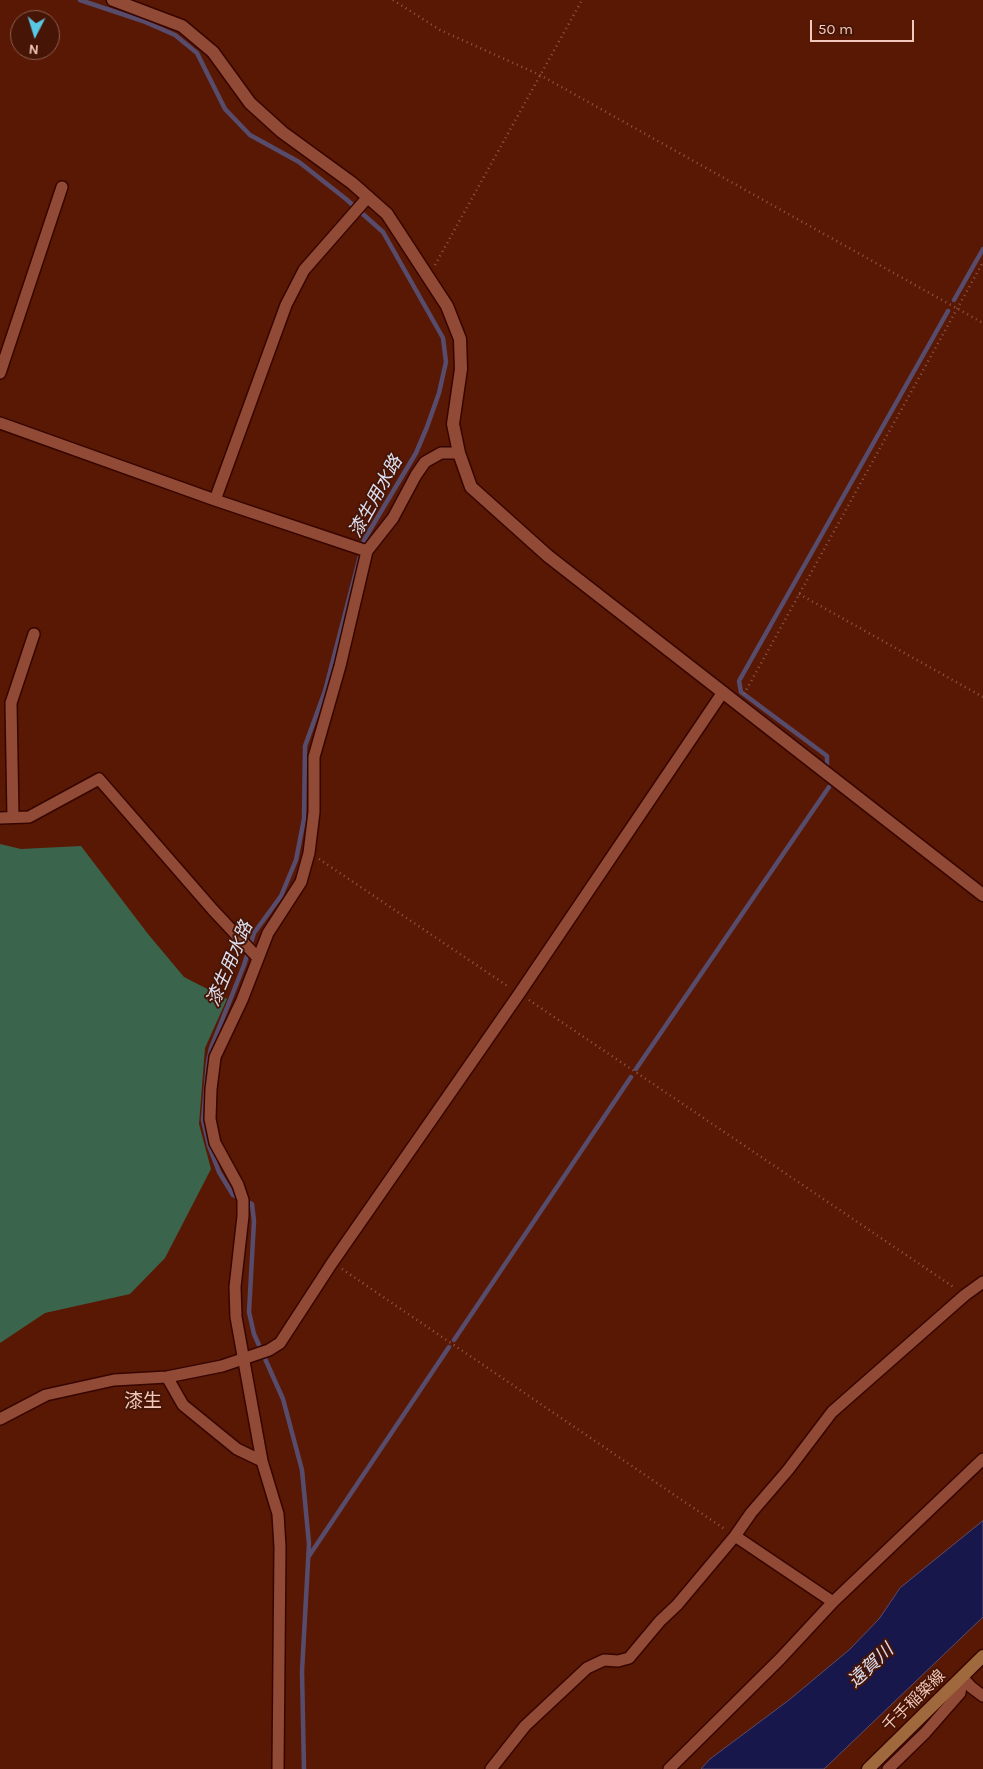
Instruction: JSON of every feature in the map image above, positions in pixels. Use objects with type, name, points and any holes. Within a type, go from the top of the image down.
[{"type":"main road","name":"千手稲築線","points":[[868,1769],[983,1656]]},
{"type":"street","points":[[114,0],[182,26],[213,52],[250,102],[282,132],[352,183],[387,214],[447,306],[460,339],[461,369],[453,424],[459,454],[471,487],[548,556],[983,895]]},
{"type":"street","points":[[0,373],[62,187]]},
{"type":"street","points":[[215,500],[286,305],[304,270],[368,197]]},
{"type":"street","points":[[0,422],[215,500],[368,551]]},
{"type":"street","points":[[278,1769],[280,1547],[278,1514],[262,1461],[236,1317],[235,1287],[243,1200],[238,1185],[215,1143],[210,1119],[215,1057],[242,1000],[268,933],[301,882],[309,853],[314,812],[314,757],[340,666],[368,551],[393,518],[425,462],[442,453],[459,454]]},
{"type":"street","points":[[13,818],[12,703],[34,634]]},
{"type":"street","points":[[0,1419],[46,1395],[114,1380],[167,1377],[222,1366],[269,1350],[280,1343],[332,1263],[519,994],[723,692]]},
{"type":"street","points":[[0,818],[29,817],[99,779],[213,910],[258,958]]},
{"type":"street","points":[[491,1769],[525,1726],[587,1668],[604,1660],[618,1661],[629,1658],[660,1621],[678,1605],[735,1536],[751,1513],[788,1470],[832,1412],[965,1295],[983,1282]]},
{"type":"street","points":[[167,1377],[183,1405],[237,1449],[262,1461]]},
{"type":"street","points":[[669,1769],[780,1659],[833,1602],[983,1459]]},
{"type":"street","points":[[735,1536],[833,1602]]},
{"type":"street","points":[[962,1676],[971,1687],[983,1696]]},
{"type":"street","points":[[888,1769],[925,1733],[960,1693],[962,1676]]},
{"type":"path","points":[[393,0],[440,30],[540,75],[983,323]]},
{"type":"path","points":[[428,278],[582,0]]},
{"type":"path","points":[[746,689],[983,262]]},
{"type":"path","points":[[799,594],[983,696]]},
{"type":"path","points":[[309,853],[965,1295]]},
{"type":"path","points":[[332,1263],[735,1536]]},
{"type":"green space","points":[[0,844],[21,849],[81,846],[148,934],[184,977],[227,999],[205,1048],[199,1124],[211,1169],[165,1258],[130,1294],[45,1313],[0,1343]]},
{"type":"water","name":"遠賀川","points":[[983,1521],[983,1617],[824,1769],[701,1769],[710,1759],[789,1700],[849,1650],[879,1619],[900,1588]]},
{"type":"waterway","name":"漆生用水路","points":[[80,0],[143,21],[175,35],[197,53],[225,109],[250,135],[299,162],[346,199],[383,232],[443,338],[446,362],[439,393],[427,427],[416,453],[364,540],[362,548]]},
{"type":"waterway","points":[[954,300],[983,249]]},
{"type":"waterway","points":[[827,766],[827,756],[741,692],[739,681],[948,311]]},
{"type":"waterway","name":"漆生用水路","points":[[304,1769],[302,1671],[309,1544],[302,1470],[283,1399],[254,1334],[249,1312],[254,1221],[252,1204],[233,1195],[219,1172],[209,1146],[203,1120],[211,1048],[244,965],[254,933],[281,896],[296,860],[304,819],[305,746],[325,691],[360,556]]},
{"type":"waterway","points":[[636,1069],[829,787]]},
{"type":"waterway","points":[[454,1340],[631,1077]]},
{"type":"waterway","points":[[309,1556],[449,1347]]},
{"type":"district","name":"漆生","points":[[143,1402]]}]
